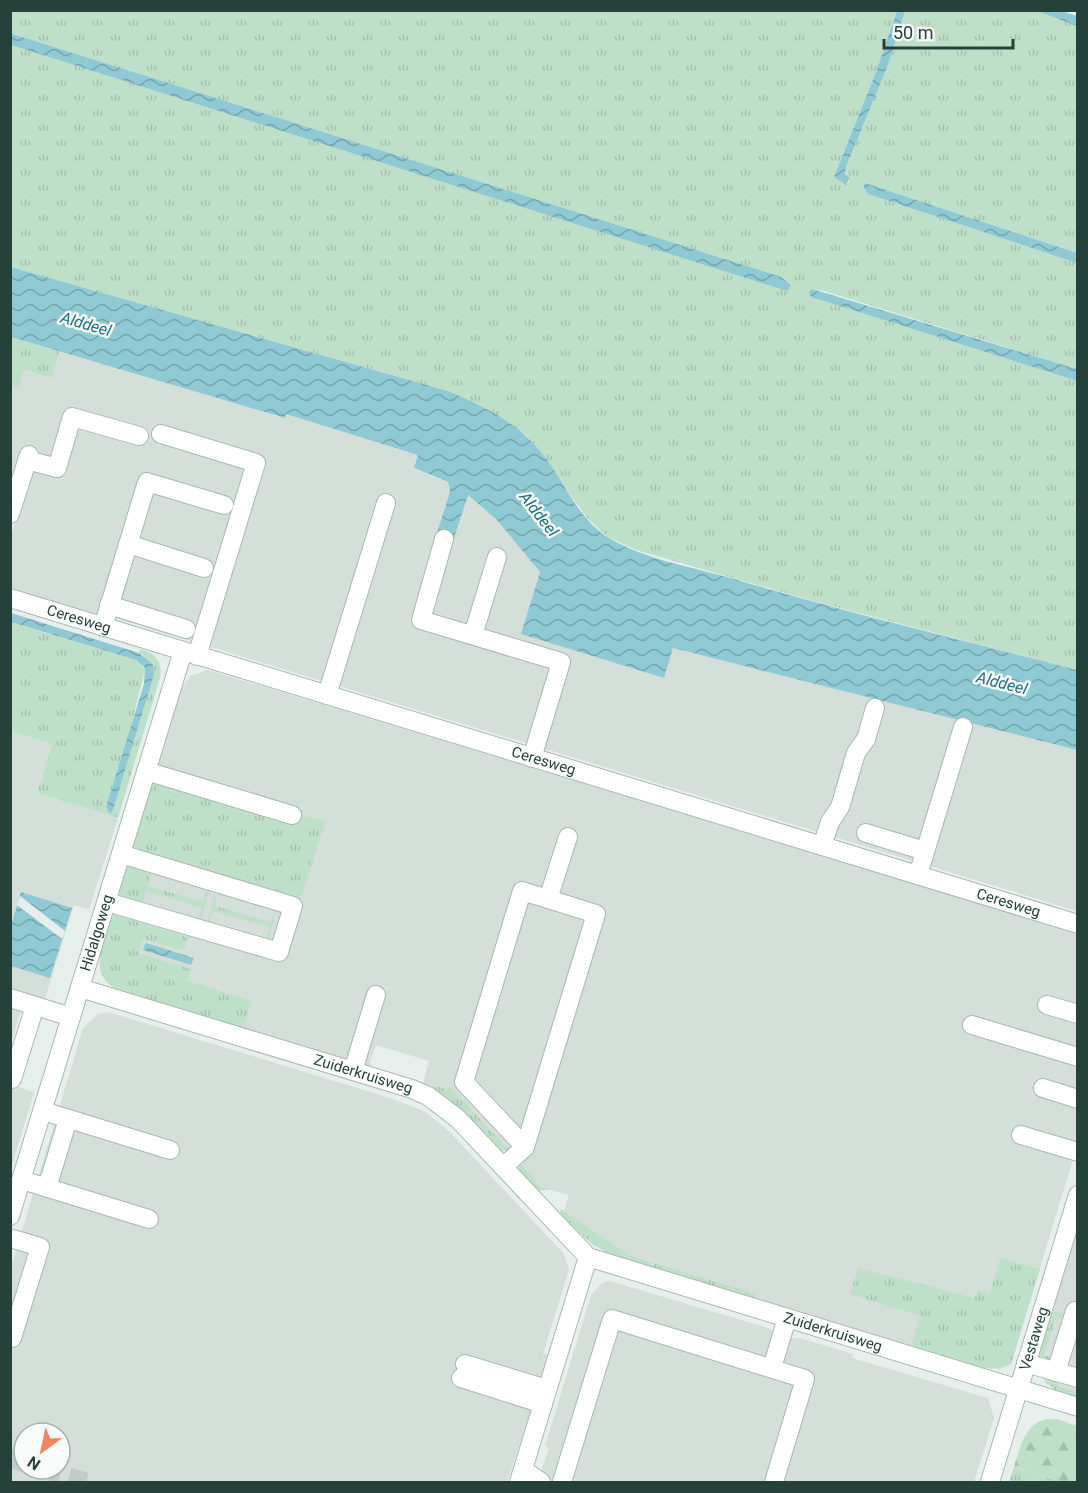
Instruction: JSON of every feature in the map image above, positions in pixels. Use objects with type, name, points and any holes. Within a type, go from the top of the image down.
[{"type":"street","points":[[10,514],[28,458],[57,468],[72,417],[139,436]]},
{"type":"street","name":"Hidalgoweg","points":[[10,1216],[146,771],[256,463],[161,434]]},
{"type":"street","points":[[103,627],[147,482],[224,505]]},
{"type":"street","points":[[327,696],[386,503]]},
{"type":"street","points":[[444,538],[421,620],[561,662],[532,758]]},
{"type":"street","points":[[128,544],[204,568]]},
{"type":"street","points":[[473,635],[497,557]]},
{"type":"street","name":"Ceresweg","points":[[10,598],[1077,924]]},
{"type":"street","points":[[109,605],[186,629]]},
{"type":"street","points":[[822,846],[830,822],[840,807],[856,753],[866,739],[875,708]]},
{"type":"street","points":[[918,875],[963,727]]},
{"type":"street","points":[[146,771],[292,815]]},
{"type":"street","points":[[866,833],[925,851]]},
{"type":"street","points":[[548,899],[568,837]]},
{"type":"street","points":[[107,902],[279,952],[293,906],[121,855]]},
{"type":"street","points":[[503,1167],[525,1147],[596,914],[522,891],[464,1082],[525,1147]]},
{"type":"street","name":"Zuiderkruisweg","points":[[80,988],[428,1096],[458,1119],[588,1257],[1077,1407]]},
{"type":"street","points":[[353,1071],[376,995]]},
{"type":"street","points":[[10,998],[71,1017]]},
{"type":"street","points":[[1047,1005],[1077,1014]]},
{"type":"street","points":[[12,1079],[35,1006]]},
{"type":"street","points":[[972,1025],[1077,1057]]},
{"type":"street","points":[[1043,1088],[1077,1099]]},
{"type":"street","points":[[43,1111],[170,1150]]},
{"type":"street","points":[[47,1188],[68,1119]]},
{"type":"street","points":[[1021,1135],[1077,1152]]},
{"type":"street","points":[[22,1180],[149,1219]]},
{"type":"street","name":"Vestaweg","points":[[990,1482],[1077,1194]]},
{"type":"street","points":[[10,1238],[40,1247],[12,1338]]},
{"type":"street","points":[[541,1482],[521,1476],[588,1257]]},
{"type":"street","points":[[1045,1302],[1076,1311],[1056,1372]]},
{"type":"street","points":[[772,1368],[787,1318]]},
{"type":"street","points":[[562,1482],[612,1319],[806,1379],[774,1482]]},
{"type":"street","points":[[1026,1363],[1077,1378]]},
{"type":"street","points":[[463,1371],[545,1396]]},
{"type":"shaded area","points":[[11,337],[285,418],[286,414],[418,455],[414,469],[447,482],[450,492],[465,499],[468,495],[481,505],[496,519],[540,572],[522,634],[664,678],[673,648],[1077,750],[1077,911],[99,613],[98,617],[14,591],[11,587],[11,536],[37,453],[11,493]]},
{"type":"shaded area","points":[[208,670],[1077,932],[1077,1146],[1011,1364],[1000,1369],[981,1368],[755,1299],[756,1294],[631,1256],[568,1215],[564,1210],[569,1195],[541,1187],[448,1090],[435,1090],[423,1084],[429,1061],[376,1045],[370,1062],[373,1068],[118,990],[109,984],[101,974],[100,955],[181,689],[190,676]]},
{"type":"shaded area","points":[[11,731],[52,743],[37,793],[118,818],[89,910],[74,905],[45,999],[26,994],[11,1044]]},
{"type":"shaded area","points":[[108,1012],[387,1097],[424,1111],[450,1132],[564,1254],[569,1270],[543,1353],[549,1356],[507,1482],[11,1482],[11,1267],[83,1028],[98,1014]]},
{"type":"shaded area","points":[[11,1085],[34,1092],[11,1169]]},
{"type":"shaded area","points":[[1077,1227],[1077,1397],[1046,1384],[1037,1364]]},
{"type":"shaded area","points":[[610,1281],[765,1327],[792,1338],[800,1338],[853,1354],[852,1358],[988,1398],[994,1418],[974,1482],[541,1482],[547,1475],[541,1471],[549,1448],[545,1446],[591,1295],[602,1283]]},
{"type":"green space","points":[[11,11],[897,11],[876,72],[834,177],[848,184],[850,179],[845,173],[846,167],[888,65],[905,11],[1037,11],[1077,26],[1077,253],[865,183],[863,186],[868,194],[1077,263],[1077,369],[824,291],[812,289],[811,297],[1077,381],[1077,670],[813,601],[636,550],[608,537],[588,519],[526,435],[448,391],[11,267],[11,45],[233,115],[790,282],[11,33]]},
{"type":"green space","points":[[10,337],[59,352],[52,378],[24,370],[18,388],[11,387]]},
{"type":"green space","points":[[10,622],[136,660],[145,669],[110,813],[113,810],[154,675],[142,654],[139,653],[140,649],[154,655],[159,662],[160,678],[118,818],[37,793],[52,744],[11,731]]},
{"type":"green space","points":[[154,781],[326,821],[301,898],[137,849],[134,844]]},
{"type":"green space","points":[[129,867],[151,874],[148,886],[203,902],[207,890],[209,891],[201,920],[199,919],[202,908],[146,891],[143,903],[121,896],[122,881]]},
{"type":"green space","points":[[216,893],[215,906],[270,922],[276,910],[269,939],[266,940],[269,927],[213,911],[209,923],[207,921]]},
{"type":"green space","points":[[115,915],[188,937],[184,951],[143,939],[138,953],[191,969],[188,981],[252,1001],[243,1028],[118,990],[108,984],[100,967],[100,958],[111,918]]},
{"type":"green space","points":[[436,1086],[448,1090],[449,1086],[509,1150],[500,1151],[462,1110],[435,1090]]},
{"type":"green space","points":[[521,1164],[541,1187],[554,1189],[538,1191],[518,1169]]},
{"type":"green space","points":[[561,1209],[631,1256],[757,1294],[755,1299],[608,1253],[592,1244],[559,1214]]},
{"type":"green space","points":[[1000,1258],[1040,1269],[1011,1364],[1001,1368],[976,1367],[911,1346],[920,1316],[850,1294],[858,1268],[975,1298],[978,1291],[990,1293]]},
{"type":"green space","points":[[1055,1311],[1065,1314],[1066,1320],[1056,1317],[1044,1355],[1054,1358],[1052,1363],[1039,1360],[1038,1357],[1051,1315]]},
{"type":"green space","points":[[1042,1377],[1054,1377],[1059,1386],[1077,1392],[1077,1397],[1055,1390]]},
{"type":"green space","points":[[1056,1419],[1077,1426],[1077,1482],[1062,1482],[1014,1467],[1022,1441],[1031,1427],[1038,1422]]},
{"type":"green space","points":[[1014,1467],[1062,1482],[1009,1482]]},
{"type":"water","points":[[897,11],[905,11],[888,65],[846,167],[845,174],[850,178],[846,185],[834,177],[876,72]]},
{"type":"water","points":[[1037,11],[1062,11],[1077,16],[1077,26]]},
{"type":"water","points":[[10,33],[781,277],[791,285],[787,291],[11,45]]},
{"type":"water","points":[[865,183],[1077,253],[1077,263],[868,194],[863,186]]},
{"type":"water","name":"Alddeel","points":[[11,267],[448,391],[462,397],[500,417],[524,434],[544,456],[589,521],[609,538],[638,552],[820,603],[1077,670],[1077,750],[673,648],[664,678],[521,634],[540,572],[496,519],[468,495],[453,541],[436,536],[450,492],[448,482],[414,468],[418,455],[286,414],[285,418],[11,337]]},
{"type":"water","points":[[812,289],[1077,369],[1077,381],[811,297],[809,292]]},
{"type":"water","points":[[11,613],[139,653],[153,665],[154,675],[110,814],[106,807],[144,684],[145,668],[136,660],[11,622]]},
{"type":"water","points":[[21,892],[72,908],[50,978],[11,966],[11,926]]},
{"type":"water","points":[[146,943],[194,958],[191,965],[143,950]]},
{"type":"pier","points":[[20,896],[65,931],[62,939],[17,905]]},
{"type":"tunnel","points":[[72,1478],[87,1482]]}]
